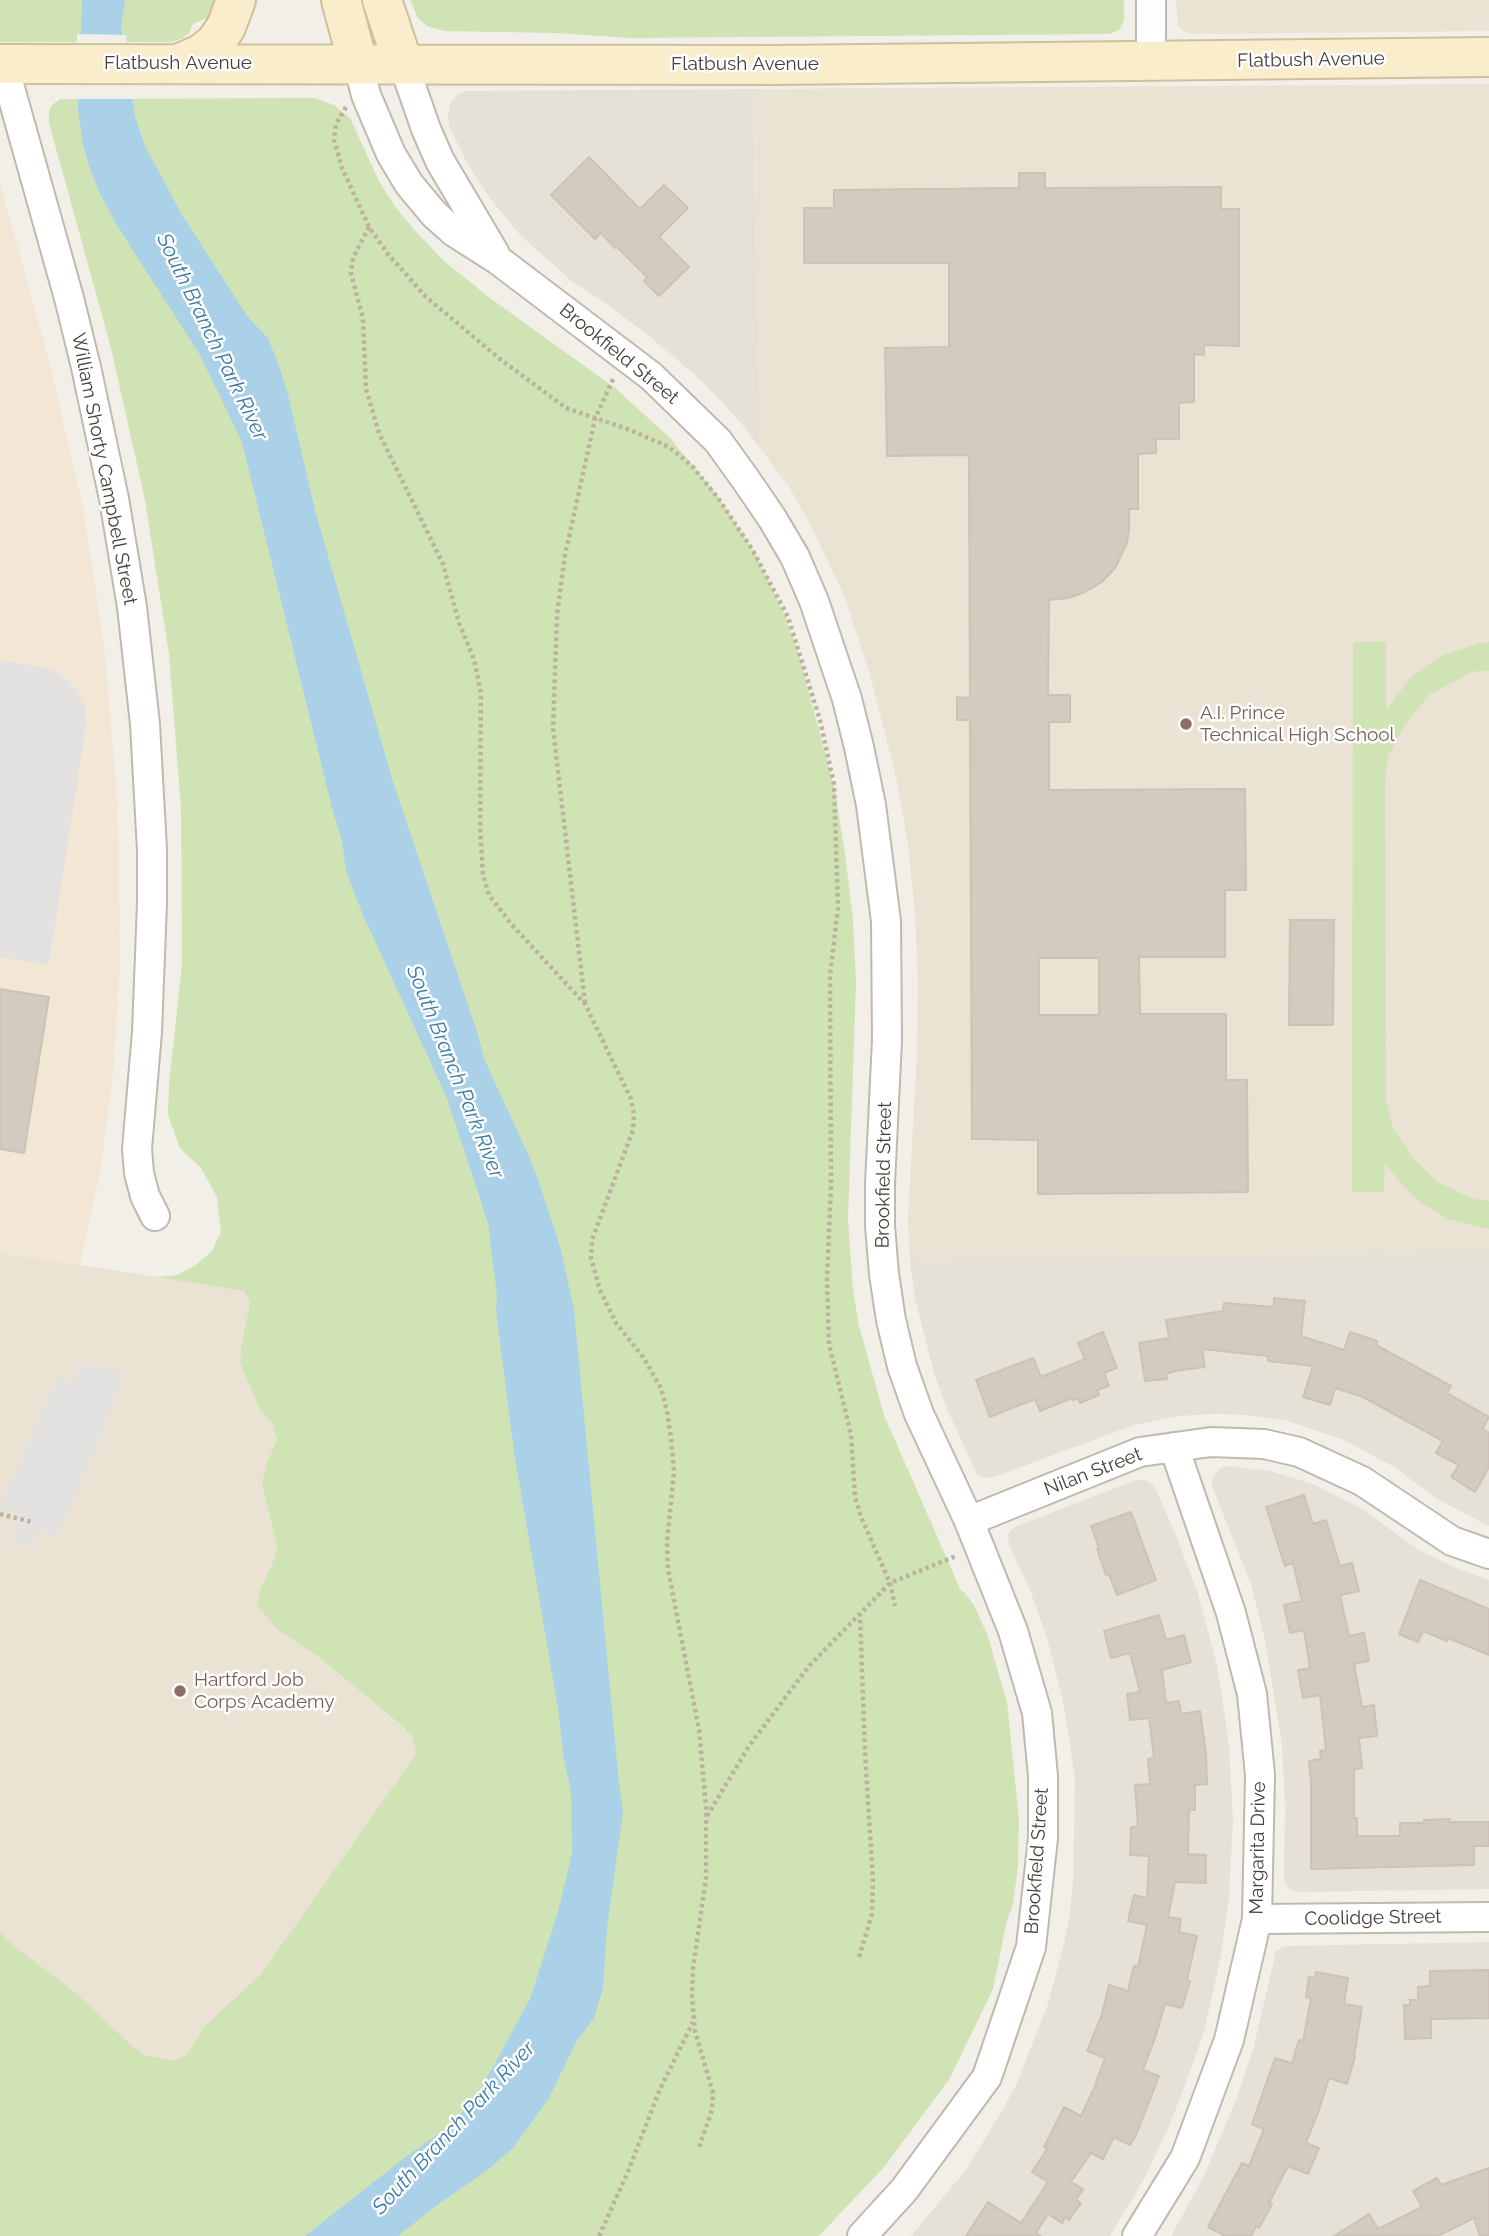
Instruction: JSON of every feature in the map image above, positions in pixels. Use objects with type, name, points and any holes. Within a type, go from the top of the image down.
[{"type":"street","points":[[180,63],[201,54],[215,43],[226,27],[236,0]]},
{"type":"street","name":"Brookfield Street","points":[[341,0],[373,111],[391,154],[409,184],[434,214],[454,232],[498,260],[625,354],[684,406],[718,441],[772,518],[795,557],[814,601],[847,699],[871,805],[886,921],[887,1040],[880,1226],[891,1320],[902,1367],[919,1414],[974,1534],[1013,1630],[1037,1713],[1043,1776],[1043,1838],[1031,1947],[987,2077],[904,2190],[862,2236]]},
{"type":"street","name":"Brookfield Street","points":[[382,0],[426,129],[440,161],[498,260]]},
{"type":"street","points":[[1151,62],[1152,0]]},
{"type":"street","name":"Flatbush Avenue","points":[[2,64],[776,65],[1489,57]]},
{"type":"street","name":"William Shorty Campbell Street","points":[[2,64],[86,367],[114,499],[132,607],[145,724],[152,850],[147,1032],[137,1149],[145,1196],[155,1216]]},
{"type":"street","name":"Nilan Street","points":[[974,1534],[1140,1452],[1211,1442],[1264,1444],[1299,1452],[1362,1481],[1452,1541],[1489,1553]]},
{"type":"street","name":"Margarita Drive","points":[[1137,2236],[1185,2158],[1229,2040],[1257,1919],[1260,1775],[1252,1694],[1231,1613],[1174,1447]]},
{"type":"street","name":"Coolidge Street","points":[[1257,1919],[1489,1917]]},
{"type":"path","points":[[349,103],[336,124],[334,140],[342,168],[369,227],[388,254],[426,298],[500,359],[566,408],[669,447],[692,466],[718,498],[752,549],[788,617],[820,720],[834,783],[838,908],[830,975],[831,1186],[827,1279],[829,1344],[851,1434],[855,1497],[890,1583],[895,1606]]},
{"type":"path","points":[[369,227],[353,258],[351,273],[363,319],[366,389],[379,433],[443,564],[459,623],[474,659],[481,694],[480,828],[483,875],[489,895],[512,925],[585,1004],[631,1099],[634,1114],[633,1130],[592,1240],[591,1258],[594,1274],[616,1323],[650,1367],[661,1388],[667,1411],[674,1471],[667,1543],[668,1569],[699,1730],[705,1781],[706,1878],[693,1969],[693,2020],[713,2092],[712,2110],[698,2150]]},
{"type":"path","points":[[585,1004],[553,728],[557,615],[565,555],[595,419],[625,354]]},
{"type":"path","points":[[0,1514],[32,1522]]},
{"type":"path","points":[[706,1817],[749,1746],[808,1666],[890,1583],[974,1534]]},
{"type":"path","points":[[859,1957],[872,1914],[873,1881],[860,1613]]},
{"type":"path","points":[[599,2236],[660,2089],[693,2020]]},
{"type":"shaded area","points":[[1176,0],[1489,0],[1489,31],[1192,34],[1178,26]]},
{"type":"shaded area","name":"A.I. Prince Technical High School","points":[[1489,84],[1489,1251],[910,1261],[908,1219],[918,983],[908,845],[896,777],[869,671],[844,595],[789,487],[760,448],[754,89]]},
{"type":"shaded area","points":[[754,89],[760,448],[704,383],[654,340],[574,283],[520,235],[489,197],[468,165],[449,126],[448,116],[451,102],[465,91]]},
{"type":"shaded area","points":[[0,183],[50,364],[84,512],[106,661],[118,812],[120,964],[114,1065],[101,1166],[80,1265],[0,1253]]},
{"type":"shaded area","points":[[0,660],[52,669],[65,677],[85,704],[86,725],[49,965],[0,957]]},
{"type":"shaded area","points":[[1489,1251],[1489,1526],[1437,1499],[1394,1467],[1344,1440],[1288,1421],[1248,1415],[1179,1416],[1134,1425],[994,1477],[986,1478],[977,1474],[947,1409],[934,1373],[915,1299],[910,1261]]},
{"type":"shaded area","name":"Hartford Job Corps Academy","points":[[0,1253],[244,1290],[250,1303],[240,1363],[261,1412],[272,1423],[277,1439],[262,1483],[277,1546],[260,1590],[278,1630],[317,1656],[413,1738],[416,1754],[261,1974],[204,2027],[188,2054],[175,2061],[145,2055],[132,2046],[75,1992],[0,1932]]},
{"type":"shaded area","points":[[76,1363],[122,1372],[93,1454],[57,1536],[40,1530],[32,1548],[12,1540],[19,1515],[0,1507],[57,1378],[74,1382]]},
{"type":"shaded area","points":[[1228,1466],[1270,1471],[1313,1484],[1362,1509],[1419,1550],[1458,1569],[1489,1580],[1489,1889],[1299,1892],[1289,1889],[1284,1881],[1285,1806],[1282,1746],[1266,1645],[1251,1584],[1212,1486],[1213,1477],[1219,1469]]},
{"type":"shaded area","points":[[1139,1479],[1148,1481],[1155,1487],[1198,1594],[1217,1665],[1229,1744],[1233,1821],[1229,1898],[1221,1955],[1204,2032],[1167,2131],[1144,2179],[1110,2236],[911,2236],[965,2171],[1017,2083],[1048,2004],[1070,1911],[1075,1778],[1063,1701],[1048,1641],[1030,1590],[1009,1545],[1008,1535],[1014,1527]]},
{"type":"shaded area","points":[[1489,1942],[1489,2236],[1171,2236],[1203,2178],[1236,2100],[1254,2046],[1276,1951],[1284,1946]]},
{"type":"green space","points":[[0,0],[217,0],[209,17],[193,24],[189,33],[172,42],[0,42]]},
{"type":"green space","points":[[410,0],[1124,0],[1124,21],[1119,30],[1109,34],[630,38],[556,33],[444,31],[427,26],[418,18]]},
{"type":"green space","points":[[315,98],[334,105],[350,118],[379,181],[396,208],[445,262],[490,298],[615,388],[669,437],[715,492],[755,553],[786,618],[798,652],[835,790],[853,919],[856,983],[848,1219],[853,1290],[859,1326],[884,1415],[961,1591],[974,1605],[987,1634],[1007,1702],[1019,1820],[1018,1867],[1013,1904],[1007,1920],[993,1989],[950,2078],[885,2166],[819,2236],[0,2236],[0,1932],[75,1992],[132,2046],[145,2055],[175,2061],[188,2054],[204,2027],[261,1974],[416,1754],[413,1738],[402,1726],[317,1656],[278,1630],[258,1606],[260,1590],[277,1546],[262,1483],[277,1439],[272,1423],[261,1412],[240,1363],[250,1303],[244,1291],[157,1277],[177,1275],[196,1265],[212,1251],[221,1232],[217,1197],[201,1168],[180,1148],[168,1115],[182,964],[181,809],[169,654],[145,500],[111,348],[49,123],[51,106],[60,99]]},
{"type":"green space","points":[[1353,642],[1386,642],[1386,711],[1410,678],[1442,656],[1489,642],[1489,671],[1472,672],[1429,695],[1404,726],[1388,756],[1385,783],[1386,1100],[1393,1128],[1414,1159],[1436,1181],[1473,1199],[1489,1201],[1489,1229],[1449,1219],[1421,1203],[1385,1163],[1384,1192],[1352,1192]]},
{"type":"water","name":"South Branch Park River","points":[[82,0],[125,0],[121,27],[135,116],[145,146],[181,213],[247,316],[268,338],[279,366],[316,514],[393,782],[485,1061],[540,1185],[561,1250],[574,1310],[623,1812],[607,1928],[603,1989],[594,2018],[576,2042],[549,2098],[513,2148],[398,2236],[305,2236],[455,2122],[483,2085],[530,1999],[558,1912],[572,1854],[571,1790],[514,1452],[488,1223],[447,1098],[362,913],[346,871],[342,841],[242,442],[200,355],[118,227],[90,169],[78,109]]},
{"type":"pier","points":[[77,34],[126,35],[135,99],[76,99]]},
{"type":"building","points":[[589,157],[640,209],[664,185],[688,208],[659,237],[689,267],[659,296],[644,281],[647,277],[616,246],[615,248],[601,233],[595,239],[551,195]]},
{"type":"building","points":[[1019,173],[1045,173],[1045,188],[1221,187],[1221,209],[1239,209],[1239,346],[1204,345],[1204,355],[1194,354],[1194,402],[1179,403],[1179,439],[1156,439],[1156,453],[1138,454],[1138,509],[1129,509],[1127,543],[1115,568],[1102,582],[1085,592],[1068,598],[1049,600],[1048,695],[1070,695],[1070,722],[1049,722],[1049,790],[1245,789],[1246,890],[1225,890],[1225,957],[1139,957],[1140,1014],[1226,1014],[1226,1080],[1247,1080],[1248,1192],[1038,1194],[1038,1140],[972,1139],[970,720],[957,720],[957,697],[970,698],[969,455],[887,456],[885,348],[949,347],[949,263],[804,263],[804,208],[834,208],[834,190],[1019,188]],"holes":[[[1039,958],[1099,958],[1099,1015],[1039,1015]]]},
{"type":"building","points":[[1290,920],[1334,920],[1333,1025],[1289,1025]]},
{"type":"building","points":[[0,989],[49,997],[24,1153],[0,1149]]},
{"type":"building","points":[[1274,1298],[1305,1301],[1301,1336],[1344,1350],[1350,1332],[1377,1341],[1376,1345],[1451,1386],[1447,1393],[1489,1417],[1482,1429],[1489,1433],[1489,1467],[1475,1492],[1451,1477],[1459,1465],[1436,1453],[1443,1441],[1363,1397],[1335,1388],[1330,1405],[1303,1397],[1313,1366],[1268,1361],[1268,1356],[1202,1349],[1205,1367],[1175,1371],[1166,1374],[1167,1379],[1145,1381],[1139,1343],[1169,1338],[1166,1320],[1223,1311],[1224,1303],[1274,1307]]},
{"type":"building","points":[[1103,1332],[1117,1368],[1104,1373],[1109,1386],[1097,1390],[1099,1395],[1080,1403],[1078,1398],[1072,1398],[1040,1411],[1035,1399],[990,1417],[976,1380],[1033,1358],[1041,1377],[1085,1359],[1078,1343]]},
{"type":"building","points":[[1304,1495],[1313,1524],[1326,1520],[1340,1566],[1352,1563],[1359,1591],[1340,1595],[1349,1636],[1364,1633],[1369,1661],[1354,1664],[1362,1707],[1374,1705],[1377,1736],[1359,1738],[1362,1768],[1354,1769],[1354,1818],[1357,1818],[1357,1836],[1400,1836],[1400,1823],[1424,1823],[1424,1820],[1489,1822],[1489,1846],[1474,1846],[1474,1865],[1311,1869],[1309,1761],[1321,1759],[1320,1751],[1326,1750],[1320,1695],[1303,1698],[1298,1670],[1310,1668],[1304,1630],[1290,1633],[1284,1605],[1302,1601],[1293,1563],[1285,1566],[1266,1507]]},
{"type":"building","points":[[1131,1512],[1156,1580],[1117,1595],[1109,1574],[1106,1575],[1091,1526]]},
{"type":"building","points":[[1420,1580],[1489,1609],[1489,1655],[1423,1631],[1418,1642],[1399,1634]]},
{"type":"building","points":[[1159,1615],[1166,1640],[1184,1635],[1191,1662],[1162,1670],[1166,1703],[1179,1701],[1181,1714],[1200,1711],[1206,1755],[1207,1784],[1195,1785],[1195,1810],[1189,1810],[1188,1854],[1206,1855],[1206,1883],[1175,1882],[1168,1917],[1181,1919],[1179,1932],[1197,1936],[1187,1980],[1190,1981],[1182,2008],[1165,2004],[1143,2070],[1159,2076],[1136,2135],[1130,2145],[1114,2137],[1103,2159],[1091,2153],[1071,2182],[1083,2189],[1076,2200],[1081,2203],[1069,2220],[1065,2217],[1062,2223],[1048,2214],[1036,2233],[1041,2236],[966,2236],[988,2202],[1021,2223],[1048,2182],[1032,2172],[1047,2149],[1044,2147],[1064,2107],[1081,2116],[1097,2082],[1105,2058],[1087,2051],[1101,2017],[1109,1985],[1128,1991],[1134,1966],[1138,1967],[1147,1925],[1128,1921],[1134,1895],[1147,1898],[1149,1856],[1130,1855],[1131,1827],[1138,1827],[1135,1785],[1150,1784],[1148,1759],[1154,1758],[1149,1718],[1130,1720],[1127,1694],[1140,1692],[1130,1653],[1111,1658],[1104,1631]]},
{"type":"building","points":[[1489,1970],[1489,2018],[1431,2019],[1431,2038],[1405,2039],[1404,2005],[1410,2005],[1410,2000],[1418,2000],[1418,1987],[1430,1986],[1430,1971]]},
{"type":"building","points":[[1316,1972],[1348,1978],[1344,2004],[1362,2007],[1355,2057],[1347,2084],[1329,2078],[1306,2143],[1319,2148],[1308,2174],[1288,2166],[1259,2228],[1256,2226],[1251,2236],[1225,2236],[1208,2227],[1242,2163],[1249,2166],[1264,2129],[1252,2124],[1275,2058],[1292,2063],[1299,2040],[1303,2041],[1311,1998],[1306,1997],[1309,1977],[1315,1978]]},
{"type":"building","points":[[1489,2168],[1489,2236],[1480,2236],[1474,2218],[1438,2236],[1334,2236],[1369,2214],[1378,2229],[1422,2207],[1413,2191],[1437,2178],[1441,2185]]},
{"type":"place","name":"A.I. Prince Technical High School","points":[[1186,724]]},
{"type":"place","name":"Hartford Job Corps Academy","points":[[180,1691]]}]
